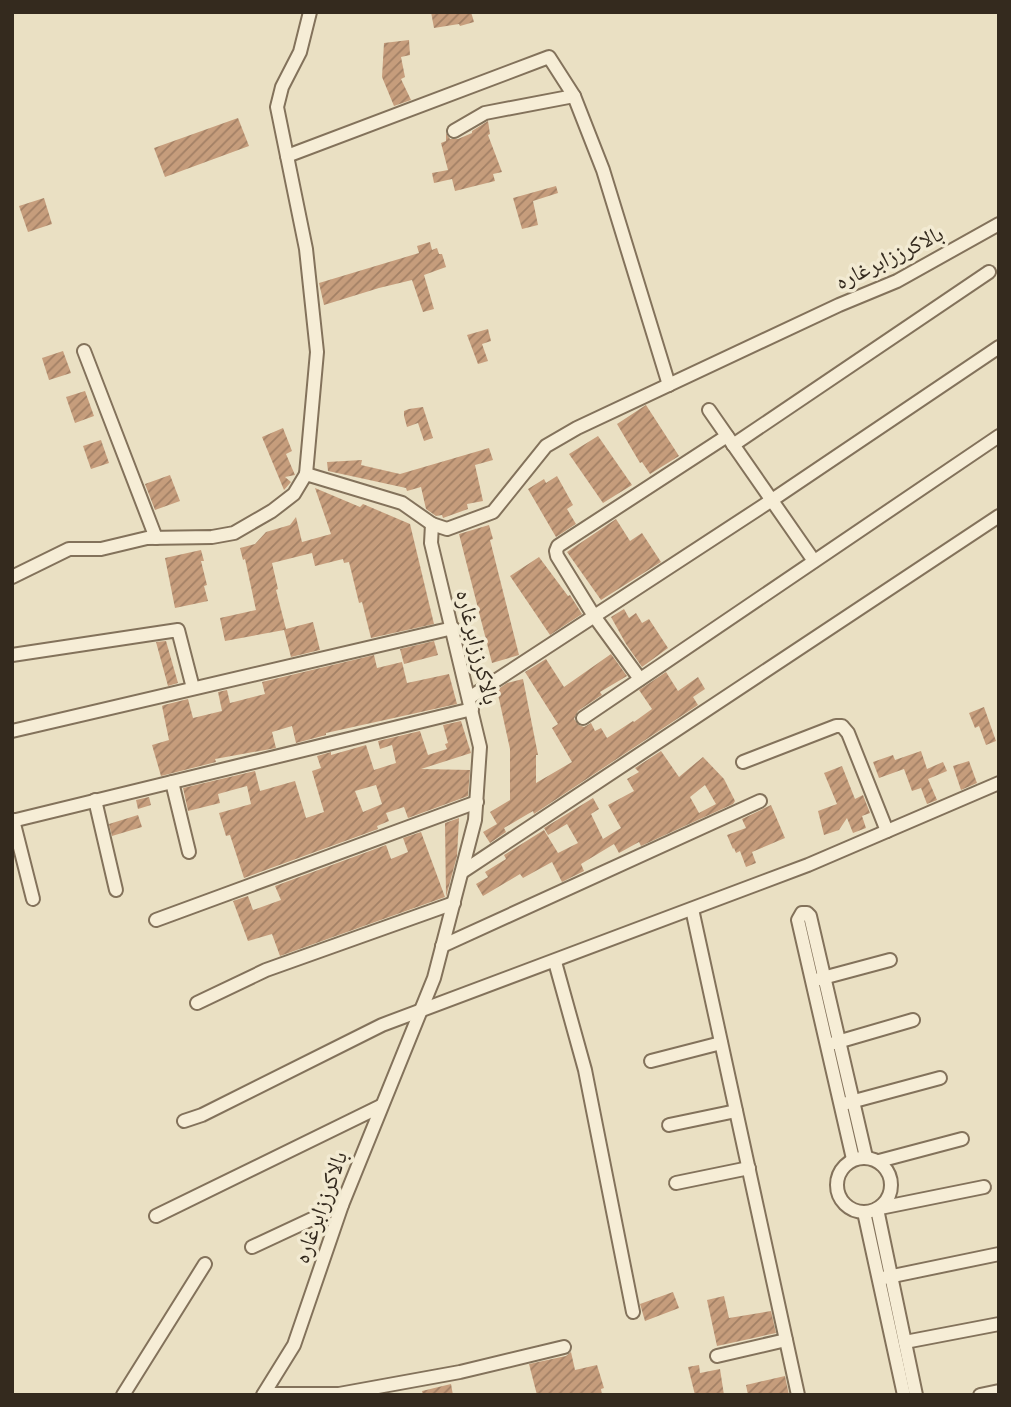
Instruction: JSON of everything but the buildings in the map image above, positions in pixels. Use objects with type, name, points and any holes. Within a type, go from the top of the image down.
[{"type":"street","points":[[12,577],[69,549],[101,549],[156,538],[212,537],[234,533],[272,511],[294,494],[306,474],[317,352],[306,249],[277,107],[282,87],[300,52],[310,12]]},
{"type":"street","points":[[287,156],[549,57],[574,96],[603,170],[669,385]]},
{"type":"street","points":[[454,131],[485,113],[574,96]]},
{"type":"street","name":"بالاکرززابرغاره","points":[[264,1394],[294,1345],[342,1205],[434,978],[475,820],[480,747],[431,543],[432,524],[447,529],[470,523],[493,512],[546,446],[577,428],[839,304],[897,281],[999,224]]},
{"type":"street","points":[[640,680],[594,616],[557,556],[558,547],[730,440],[989,272]]},
{"type":"street","points":[[33,898],[13,821],[470,704],[594,616],[999,347]]},
{"type":"street","points":[[84,351],[156,538]]},
{"type":"street","points":[[709,410],[814,561]]},
{"type":"street","points":[[583,718],[999,436]]},
{"type":"street","points":[[306,474],[402,503],[432,524]]},
{"type":"street","points":[[462,872],[999,516]]},
{"type":"street","points":[[12,731],[453,628]]},
{"type":"street","points":[[12,655],[178,630],[193,688]]},
{"type":"street","points":[[743,762],[842,726],[848,733],[887,831]]},
{"type":"street","points":[[172,782],[188,852]]},
{"type":"street","points":[[184,1121],[202,1115],[382,1025],[692,909],[999,783]]},
{"type":"street","points":[[95,800],[116,890]]},
{"type":"street","points":[[442,946],[760,801]]},
{"type":"street","points":[[156,920],[477,802]]},
{"type":"street","points":[[197,1003],[266,971],[454,903]]},
{"type":"street","points":[[692,909],[798,1395]]},
{"type":"street","points":[[811,948],[847,1103],[866,1159],[888,1171],[892,1184],[889,1197],[873,1210]]},
{"type":"street","points":[[818,979],[890,960]]},
{"type":"street","points":[[555,961],[585,1070],[633,1312]]},
{"type":"street","points":[[833,1043],[913,1020]]},
{"type":"street","points":[[651,1061],[721,1044]]},
{"type":"street","points":[[847,1103],[940,1078]]},
{"type":"street","points":[[156,1216],[381,1106]]},
{"type":"street","points":[[668,1125],[736,1111]]},
{"type":"street","points":[[962,1139],[866,1159],[843,1167],[837,1178],[837,1190],[842,1202],[852,1209],[873,1210],[984,1187]]},
{"type":"street","points":[[676,1183],[749,1168]]},
{"type":"street","points":[[251,1247],[342,1205]]},
{"type":"street","points":[[873,1210],[904,1395]]},
{"type":"street","points":[[885,1278],[999,1254]]},
{"type":"street","points":[[128,1393],[205,1264]]},
{"type":"street","points":[[885,1278],[905,1342],[916,1395]]},
{"type":"street","points":[[905,1342],[999,1324]]},
{"type":"street","points":[[718,1356],[786,1340]]},
{"type":"street","points":[[264,1394],[339,1394],[460,1372],[564,1348]]},
{"type":"street","points":[[980,1395],[999,1391]]}]
